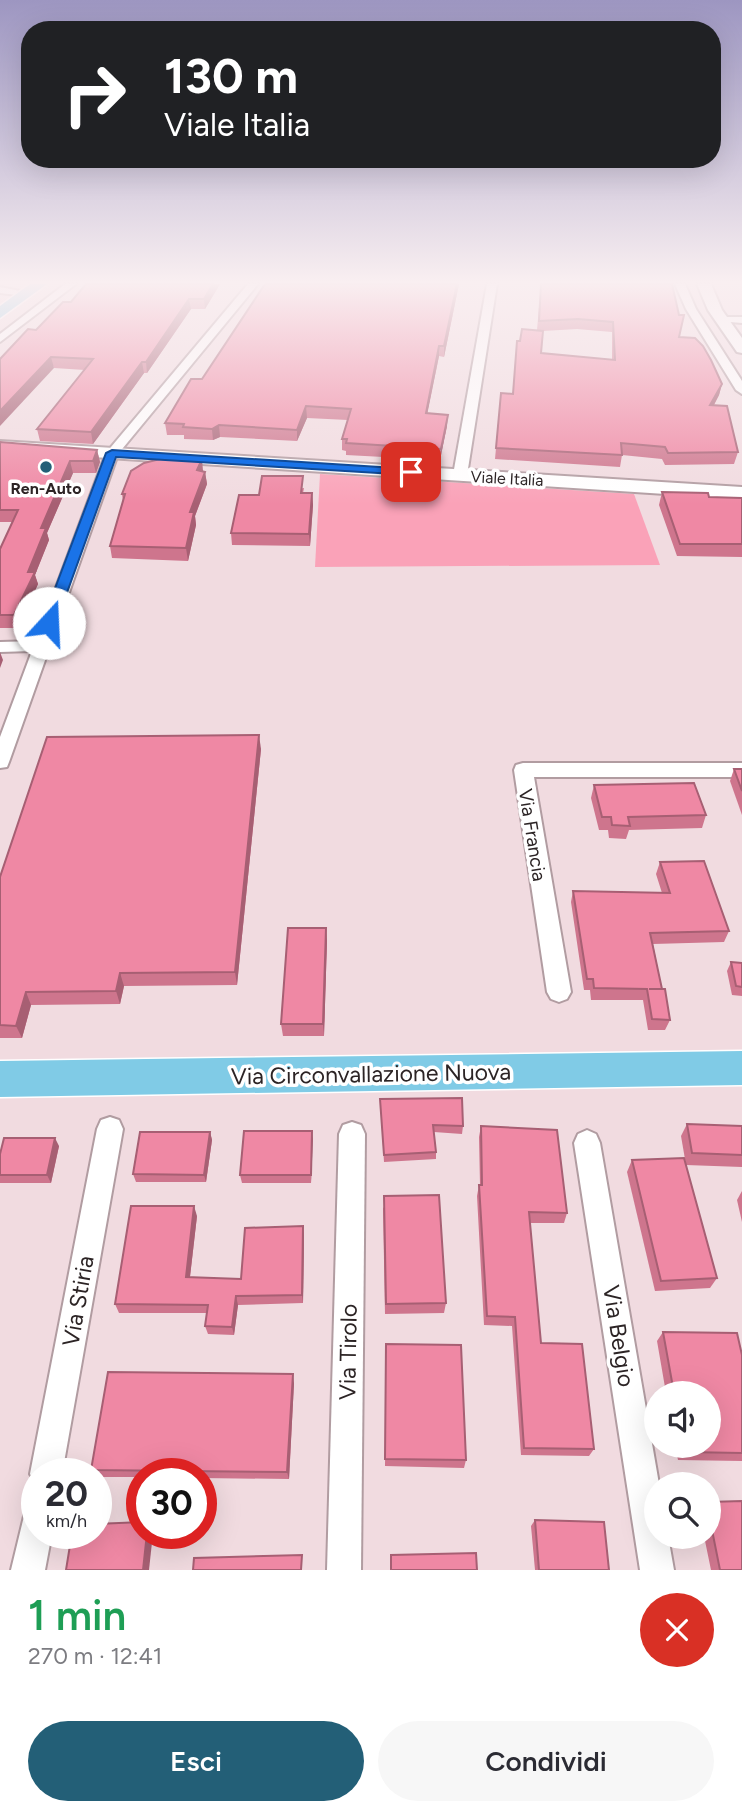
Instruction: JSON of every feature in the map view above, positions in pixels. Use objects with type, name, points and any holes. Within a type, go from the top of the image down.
[{"type":"main road","name":"Via Circonvallazione Nuova","points":[[0,1079],[742,1068]]},
{"type":"street","points":[[0,762],[112,453],[192,357]]},
{"type":"street","points":[[460,475],[480,357]]},
{"type":"street","points":[[722,357],[742,390]]},
{"type":"street","name":"Viale Italia","points":[[0,446],[742,491]]},
{"type":"street","points":[[0,647],[40,646]]},
{"type":"street","name":"Via Francia","points":[[559,992],[523,770],[742,770]]},
{"type":"street","name":"Via Stiria","points":[[49,1458],[110,1129]]},
{"type":"street","name":"Via Tirolo","points":[[344,1570],[352,1134]]},
{"type":"street","name":"Via Belgio","points":[[587,1143],[657,1570]]},
{"type":"street","points":[[28,1570],[32,1549]]},
{"type":"shaded area","points":[[320,474],[634,494],[660,565],[315,567]]},
{"type":"building","points":[[51,357],[0,411],[0,359]]},
{"type":"building","points":[[57,357],[149,357],[146,362],[142,362],[91,432],[37,429],[93,359]]},
{"type":"building","points":[[216,357],[437,357],[426,413],[448,415],[441,449],[346,443],[347,439],[342,439],[351,409],[306,406],[297,430],[219,425],[212,429],[165,423],[191,379],[202,379]]},
{"type":"building","points":[[516,357],[615,360],[615,357],[709,357],[722,384],[710,405],[727,406],[738,452],[668,453],[665,447],[621,443],[622,455],[496,448],[501,393],[513,394]]},
{"type":"building","points":[[0,442],[97,450],[93,461],[70,461],[41,528],[46,528],[28,572],[35,572],[14,615],[0,615],[0,549],[18,510],[0,510]]},
{"type":"building","points":[[160,459],[202,459],[197,470],[205,472],[190,512],[194,512],[186,548],[110,546],[125,494],[122,494],[131,471],[144,463]]},
{"type":"building","points":[[262,476],[303,476],[301,493],[312,493],[309,534],[231,533],[239,495],[259,495]]},
{"type":"building","points":[[662,492],[708,493],[709,497],[742,498],[742,544],[680,544]]},
{"type":"building","points":[[259,735],[235,972],[120,973],[116,991],[26,992],[16,1026],[0,1025],[0,877],[47,737]]},
{"type":"building","points":[[734,769],[742,769],[742,791]]},
{"type":"building","points":[[694,783],[706,815],[628,817],[630,826],[612,825],[611,817],[602,817],[594,785]]},
{"type":"building","points":[[704,861],[729,931],[650,933],[662,989],[665,989],[670,1020],[652,1019],[647,989],[594,988],[593,979],[587,979],[573,891],[670,893],[660,862]]},
{"type":"building","points":[[288,928],[326,928],[323,1024],[281,1024]]},
{"type":"building","points":[[731,962],[742,963],[742,987],[736,986]]},
{"type":"building","points":[[462,1098],[463,1126],[433,1125],[436,1152],[384,1155],[380,1099]]},
{"type":"building","points":[[687,1124],[742,1126],[742,1155],[692,1153]]},
{"type":"building","points":[[481,1126],[557,1130],[567,1213],[529,1212],[541,1343],[582,1344],[594,1449],[524,1448],[515,1317],[487,1316],[479,1185],[482,1185]]},
{"type":"building","points":[[244,1131],[312,1131],[311,1175],[240,1175]]},
{"type":"building","points":[[140,1132],[210,1132],[204,1175],[133,1174]]},
{"type":"building","points":[[4,1138],[55,1138],[47,1175],[0,1175],[0,1154]]},
{"type":"building","points":[[684,1158],[717,1278],[661,1281],[632,1160]]},
{"type":"building","points":[[439,1195],[446,1303],[386,1304],[384,1196]]},
{"type":"building","points":[[131,1206],[194,1206],[186,1277],[241,1279],[245,1228],[303,1226],[302,1295],[236,1296],[232,1327],[205,1326],[208,1305],[115,1304]]},
{"type":"building","points":[[663,1332],[737,1333],[742,1355],[742,1453],[721,1453],[721,1381],[672,1381]]},
{"type":"building","points":[[386,1344],[461,1345],[466,1460],[385,1459]]},
{"type":"building","points":[[108,1372],[293,1374],[287,1472],[217,1471],[217,1458],[126,1458],[126,1470],[112,1470],[112,1458],[93,1458]]},
{"type":"building","points":[[742,1501],[742,1570],[720,1570],[716,1549],[721,1549],[721,1502]]},
{"type":"building","points":[[535,1520],[604,1522],[609,1570],[539,1570]]},
{"type":"building","points":[[112,1523],[126,1523],[126,1549],[145,1549],[143,1570],[66,1570],[69,1549],[112,1549]]},
{"type":"building","points":[[476,1553],[477,1570],[391,1570],[391,1555]]},
{"type":"building","points":[[302,1555],[301,1570],[193,1570],[194,1558]]},
{"type":"place","name":"Ren-Auto","points":[[46,467]]},
{"type":"route","points":[[49,623],[112,453],[411,472]]}]
